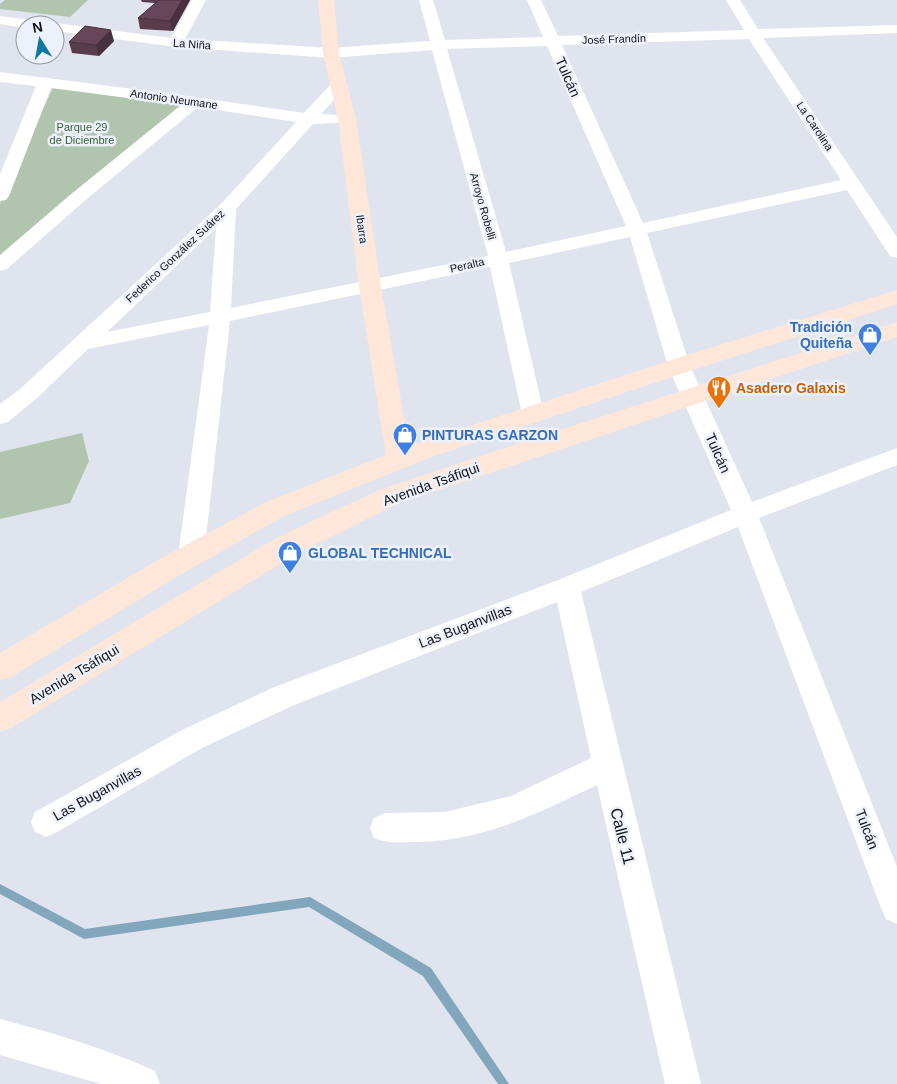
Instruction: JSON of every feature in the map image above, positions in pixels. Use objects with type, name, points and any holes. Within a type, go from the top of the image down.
[{"type":"main road","name":"Ibarra","points":[[326,0],[331,52],[348,119],[370,287],[398,459]]},
{"type":"main road","points":[[0,668],[275,509],[398,459],[679,366],[897,297]]},
{"type":"main road","name":"Avenida Tsáfiqui","points":[[0,718],[286,546],[388,498],[692,395],[897,329]]},
{"type":"street","points":[[176,43],[198,0]]},
{"type":"street","name":"Arroyo Robelli","points":[[426,0],[498,258],[533,414]]},
{"type":"street","name":"Tulcán","points":[[534,0],[637,230],[679,366],[745,514],[897,908]]},
{"type":"street","name":"La Carolina","points":[[733,0],[752,33],[897,252]]},
{"type":"street","points":[[0,20],[15,22]]},
{"type":"street","name":"La Niña","points":[[65,28],[176,43],[331,52]]},
{"type":"street","name":"José Frandín","points":[[331,52],[439,45],[897,29]]},
{"type":"street","name":"Antonio Neumane","points":[[0,77],[195,102],[308,119],[348,119]]},
{"type":"street","points":[[0,196],[46,82]]},
{"type":"street","name":"Federico González Suárez","points":[[0,416],[28,394],[227,208],[339,85]]},
{"type":"street","points":[[0,265],[76,199],[195,102]]},
{"type":"street","name":"Peralta","points":[[81,344],[370,287],[853,183]]},
{"type":"street","points":[[191,556],[194,511],[220,318],[227,208]]},
{"type":"street","name":"Las Buganvillas","points":[[46,822],[192,739],[282,697],[567,587],[745,514],[897,456]]},
{"type":"street","name":"Calle 11","points":[[567,587],[606,765],[683,1084]]},
{"type":"street","points":[[385,828],[445,827],[515,808],[606,765]]},
{"type":"street","points":[[0,1038],[58,1052],[125,1075],[142,1084]]},
{"type":"green space","points":[[5,0],[88,0],[70,17],[0,9],[0,4]]},
{"type":"green space","name":"Parque 29 de Diciembre","points":[[55,83],[195,102],[0,263],[0,204]]},
{"type":"green space","points":[[82,433],[89,461],[70,503],[0,519],[0,452]]},
{"type":"building","points":[[159,0],[182,0],[170,21],[138,18]]},
{"type":"building","points":[[85,26],[111,30],[96,45],[69,42]]},
{"type":"waterway","points":[[0,889],[84,934],[310,902],[427,972],[504,1084]]},
{"type":"place","name":"Tradición Quiteña","points":[[870,356]]},
{"type":"place","name":"Asadero Galaxis","points":[[719,409]]},
{"type":"place","name":"PINTURAS GARZON","points":[[405,456]]},
{"type":"place","name":"GLOBAL TECHNICAL","points":[[290,574]]}]
